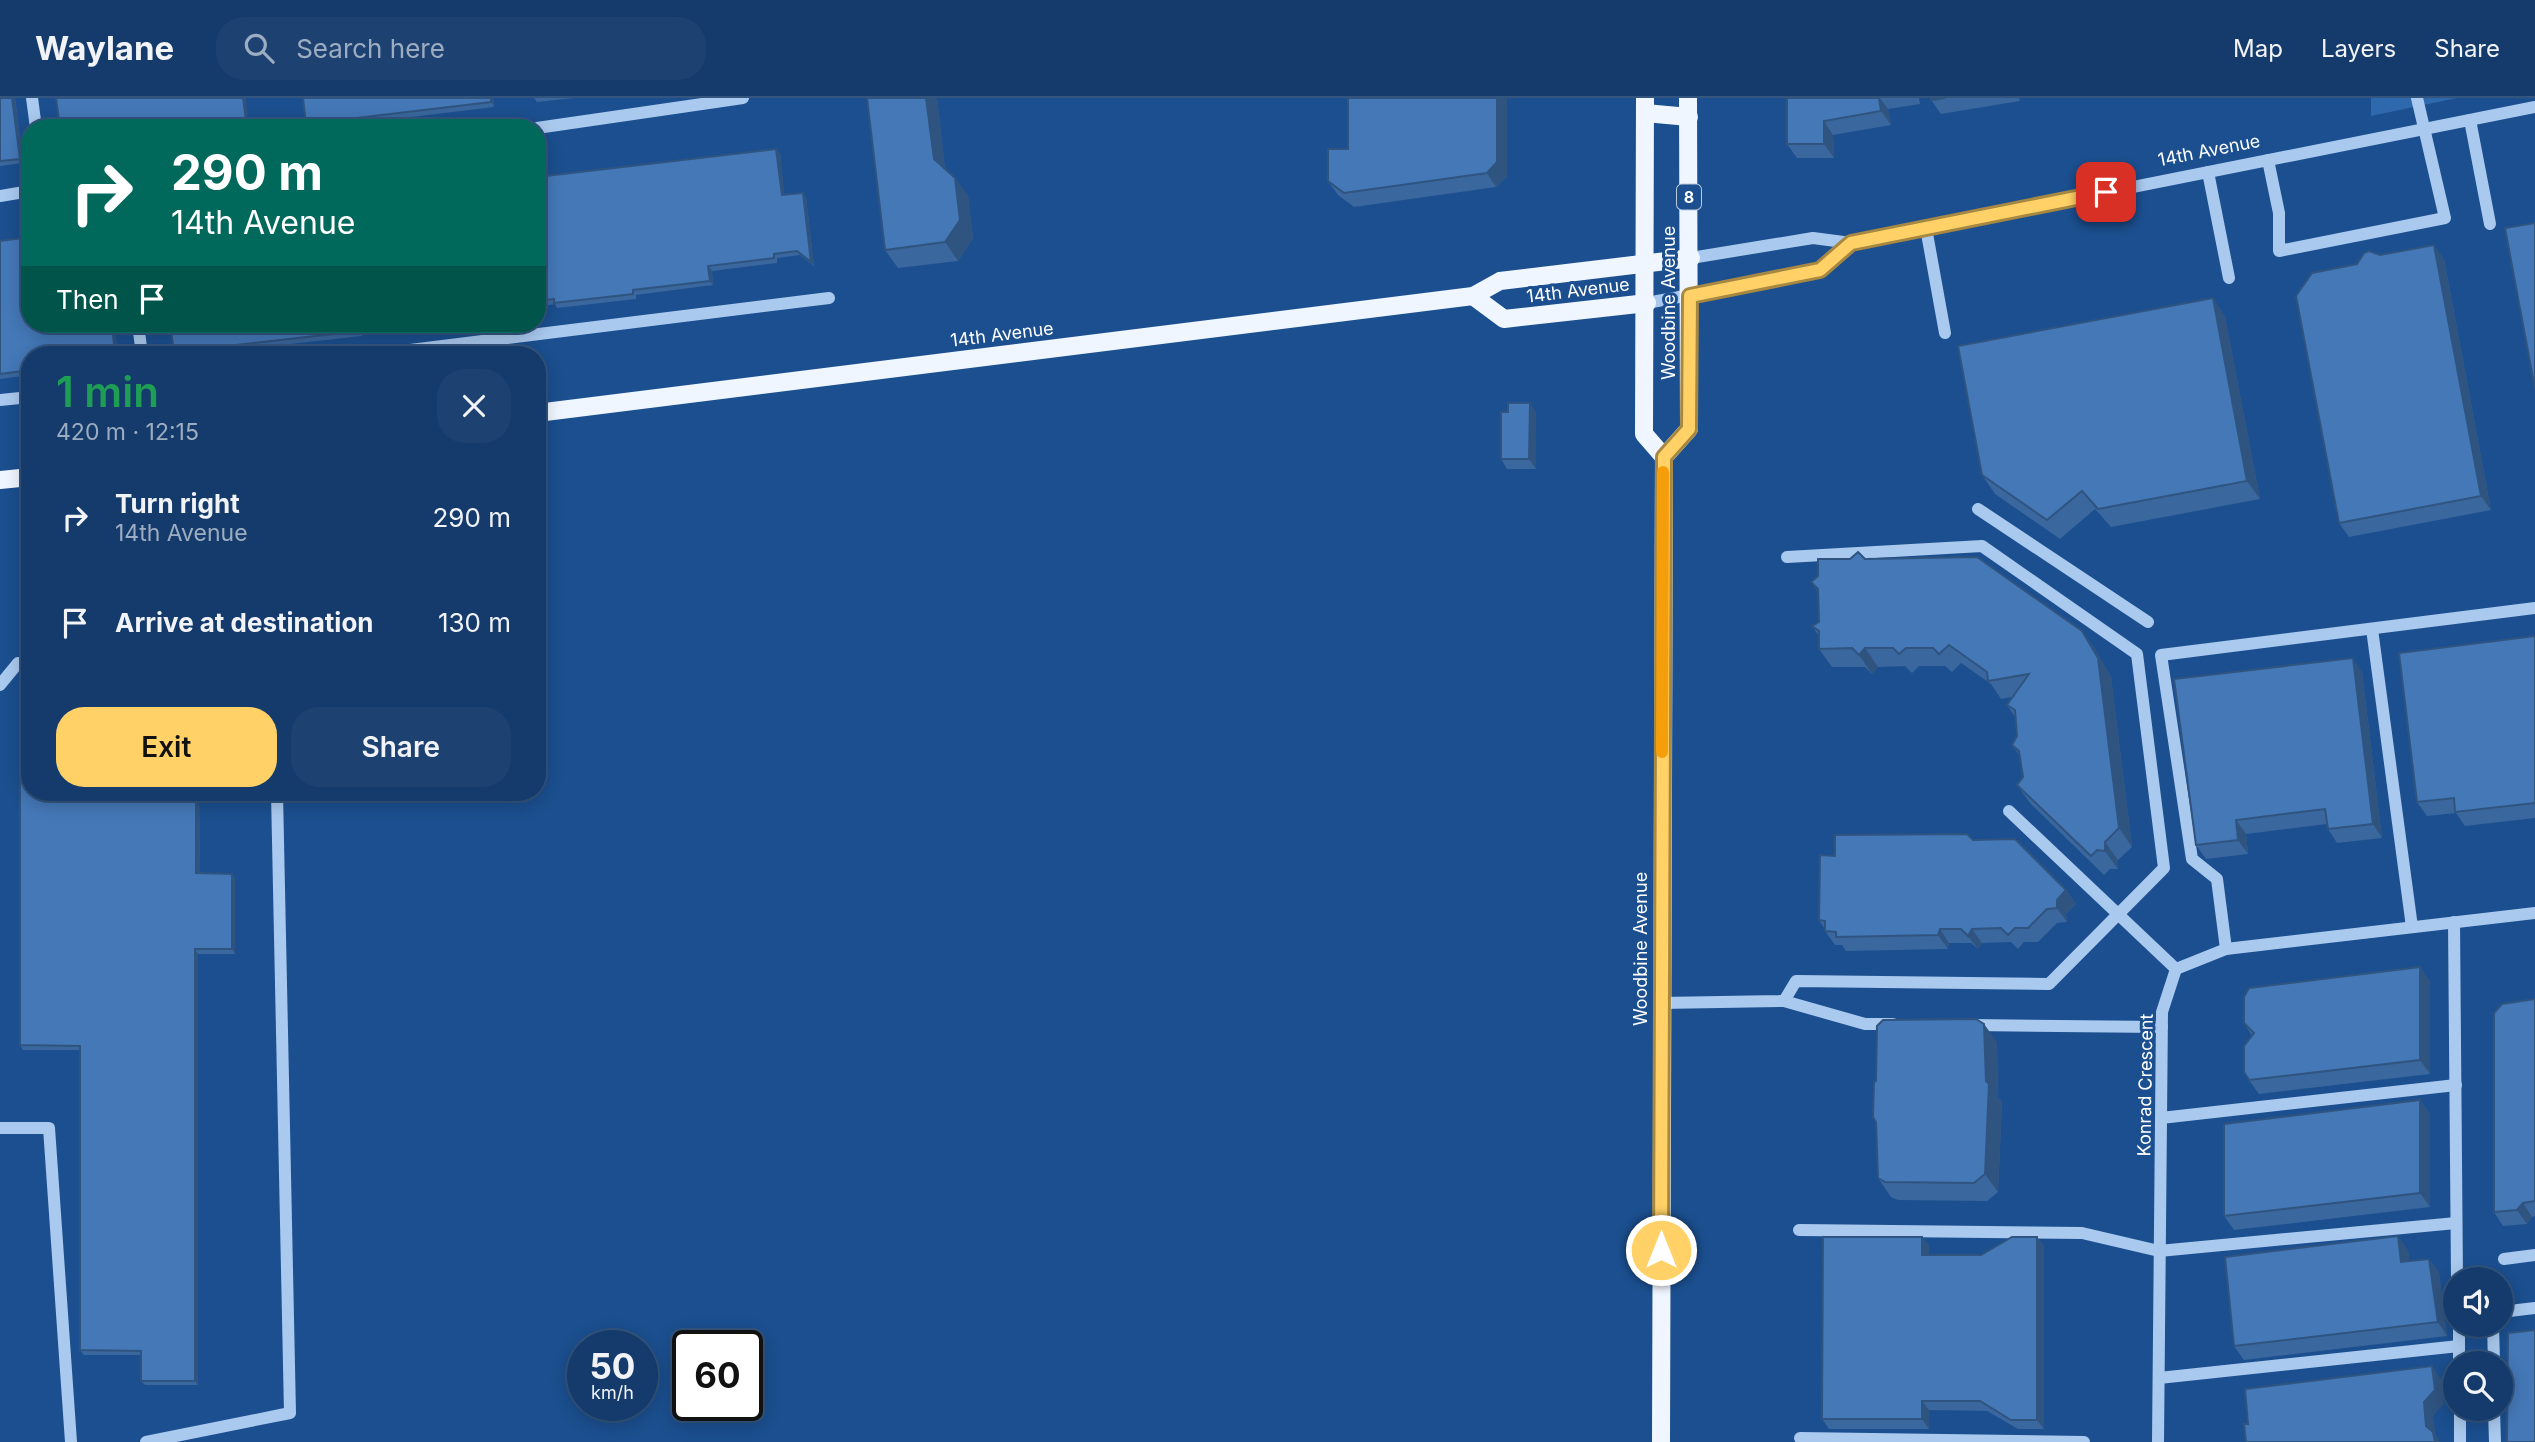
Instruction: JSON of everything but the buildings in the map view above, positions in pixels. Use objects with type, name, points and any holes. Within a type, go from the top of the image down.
[{"type":"main road","name":"Woodbine Avenue","points":[[1664,457],[1689,429],[1691,258],[1688,98]]},
{"type":"main road","name":"Woodbine Avenue","points":[[1645,105],[1647,303],[1644,433],[1664,457],[1660,1003],[1661,1442]]},
{"type":"main road","points":[[1645,105],[1689,117]]},
{"type":"main road","name":"14th Avenue","points":[[546,412],[1473,296],[1500,281],[1691,258]]},
{"type":"main road","name":"14th Avenue","points":[[1473,296],[1504,319],[1647,303]]},
{"type":"main road","points":[[0,480],[21,478]]},
{"type":"street","points":[[32,98],[35,119]]},
{"type":"street","points":[[546,127],[743,98]]},
{"type":"street","points":[[2268,160],[2279,213],[2279,251],[2445,218],[2417,98]]},
{"type":"street","name":"14th Avenue","points":[[1691,258],[1813,238],[1851,243],[2470,120],[2513,104],[2535,107]]},
{"type":"street","points":[[2470,120],[2490,224]]},
{"type":"street","points":[[2208,172],[2229,278]]},
{"type":"street","points":[[0,196],[21,192]]},
{"type":"street","points":[[1926,228],[1945,333]]},
{"type":"street","name":"14th Avenue","points":[[1647,303],[1820,270],[1851,243]]},
{"type":"street","points":[[442,346],[829,298]]},
{"type":"street","points":[[0,400],[21,398]]},
{"type":"street","points":[[1978,509],[2148,622]]},
{"type":"street","points":[[1784,1001],[1796,981],[2049,984],[2164,868],[2137,654],[1982,546],[1787,556]]},
{"type":"street","points":[[2226,949],[2217,879],[2192,859],[2161,655],[2535,608]]},
{"type":"street","points":[[2372,629],[2412,927]]},
{"type":"street","points":[[0,685],[18,663],[21,663]]},
{"type":"street","points":[[146,1442],[290,1413],[277,801]]},
{"type":"street","points":[[2009,811],[2176,969],[2226,949],[2535,913]]},
{"type":"street","points":[[2454,922],[2457,1267]]},
{"type":"street","name":"Konrad Crescent","points":[[2158,1442],[2162,1012],[2176,969]]},
{"type":"street","points":[[1660,1003],[1784,1001],[1865,1024],[1907,1025]]},
{"type":"street","points":[[1949,1025],[2162,1027]]},
{"type":"street","points":[[2161,1118],[2456,1085]]},
{"type":"street","points":[[0,1128],[49,1128],[71,1442]]},
{"type":"street","points":[[1799,1230],[2082,1233],[2159,1251],[2456,1223]]},
{"type":"street","points":[[2504,1259],[2535,1255]]},
{"type":"street","points":[[2513,1311],[2535,1308]]},
{"type":"street","points":[[2459,1337],[2459,1351]]},
{"type":"street","points":[[2159,1378],[2459,1346]]},
{"type":"street","points":[[2460,1421],[2460,1442]]},
{"type":"street","points":[[2494,1421],[2495,1442]]},
{"type":"street","points":[[1800,1438],[2084,1442]]},
{"type":"shaded area","points":[[2371,98],[2457,98],[2371,116]]},
{"type":"slow traffic","points":[[1662,752],[1663,472]]},
{"type":"route","points":[[1661,1250],[1664,457],[1689,429],[1690,296],[1820,270],[1851,243],[2106,192]]}]
